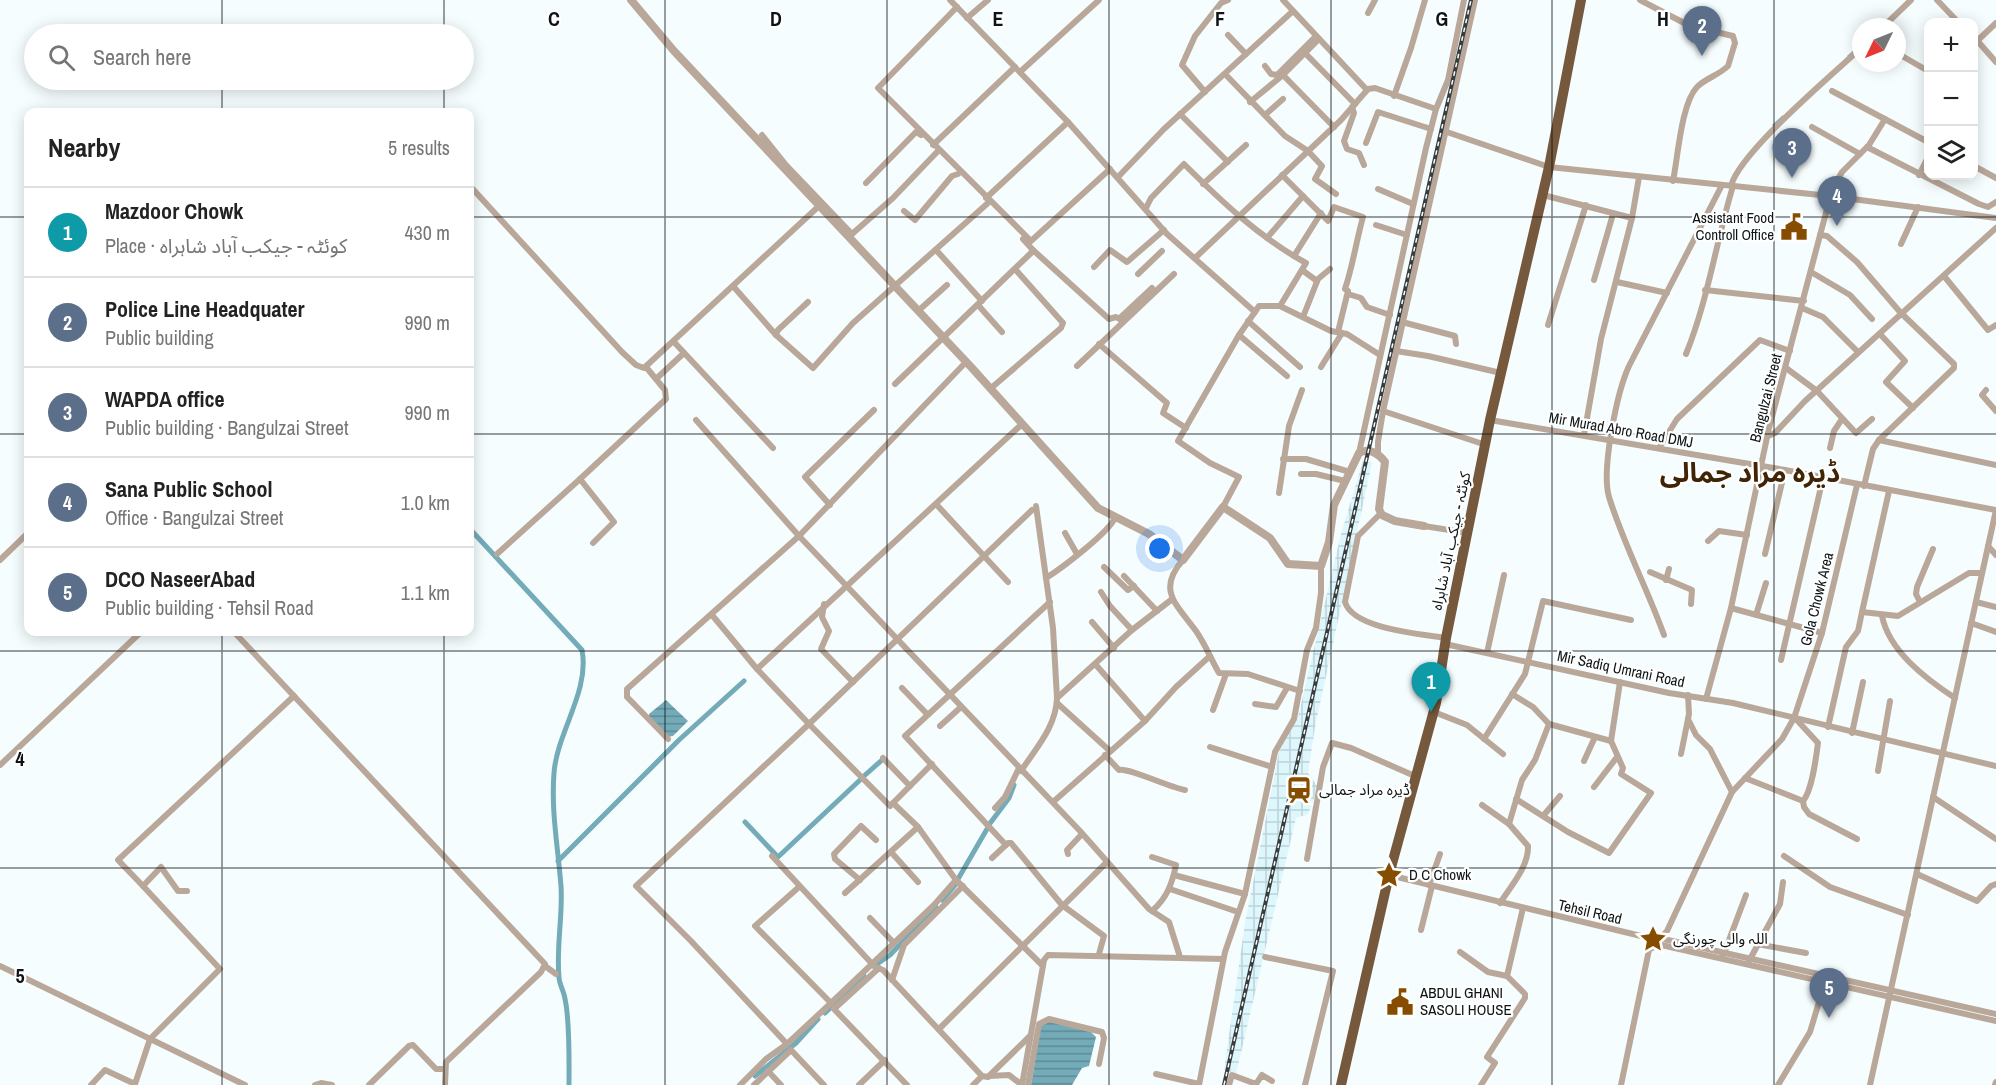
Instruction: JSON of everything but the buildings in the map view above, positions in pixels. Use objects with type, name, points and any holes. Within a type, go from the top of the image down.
[{"type":"highway","name":"کوئٹہ - جیکب آباد شاہراہ","points":[[1341,1085],[1389,875],[1434,712],[1490,420],[1550,167],[1581,0]]},
{"type":"street","points":[[631,0],[674,51],[819,206],[851,235]]},
{"type":"street","points":[[951,0],[1068,122],[1164,230],[1255,312]]},
{"type":"street","points":[[968,18],[988,0]]},
{"type":"street","points":[[933,145],[1099,0]]},
{"type":"street","points":[[1205,92],[1182,65],[1201,27],[1221,3],[1228,0]]},
{"type":"street","points":[[1283,0],[1367,90]]},
{"type":"street","points":[[1368,13],[1375,0]]},
{"type":"street","points":[[1394,96],[1425,0]]},
{"type":"street","points":[[1156,1074],[1199,1085],[1223,958],[1245,894],[1275,752],[1294,719],[1307,651],[1316,628],[1321,593],[1321,566],[1329,542],[1332,511],[1359,453],[1413,204],[1436,109],[1448,80],[1464,0]]},
{"type":"street","points":[[1468,533],[1395,521],[1381,513],[1379,509],[1385,467],[1378,454],[1377,442],[1444,131],[1475,0]]},
{"type":"street","points":[[1640,0],[1690,26],[1733,36],[1736,43],[1728,66],[1701,83],[1692,93],[1687,105],[1673,180]]},
{"type":"street","points":[[1892,18],[1911,0]]},
{"type":"street","points":[[1937,0],[1955,18]]},
{"type":"street","points":[[957,8],[878,87],[1033,250],[1109,319],[1116,317],[1122,321]]},
{"type":"street","points":[[1118,177],[1180,114],[1293,11]]},
{"type":"street","points":[[1978,41],[1996,23]]},
{"type":"street","points":[[1228,35],[1246,54]]},
{"type":"street","points":[[1250,102],[1282,75],[1318,37]]},
{"type":"street","points":[[1265,66],[1271,74],[1277,75],[1318,37]]},
{"type":"street","points":[[1978,45],[1996,62]]},
{"type":"street","points":[[1305,53],[1354,105],[1354,113],[1344,141],[1347,149],[1359,153],[1364,165]]},
{"type":"street","points":[[1686,354],[1700,318],[1732,186],[1756,150],[1783,120],[1852,56]]},
{"type":"street","points":[[1906,58],[1924,68]]},
{"type":"street","points":[[1225,74],[1285,136],[1308,151],[1322,166],[1315,179],[1336,194]]},
{"type":"street","points":[[1282,75],[1334,127]]},
{"type":"street","points":[[1195,258],[1239,214],[1334,127],[1367,90],[1375,88],[1436,109]]},
{"type":"street","points":[[1832,91],[1924,139]]},
{"type":"street","points":[[1265,115],[1283,99]]},
{"type":"street","points":[[1366,143],[1378,112],[1431,129]]},
{"type":"street","points":[[1180,114],[1228,162]]},
{"type":"street","name":"Bangulzai Street","points":[[1706,699],[1731,608],[1768,436],[1830,196],[1842,172],[1867,147],[1885,119]]},
{"type":"street","points":[[733,286],[776,335],[813,369],[853,323],[937,251],[1068,122]]},
{"type":"street","points":[[1812,127],[1860,154]]},
{"type":"street","points":[[866,183],[917,131],[958,174],[1031,241],[1110,169]]},
{"type":"street","points":[[1444,131],[1550,167],[1830,196],[1996,218]]},
{"type":"street","points":[[762,135],[896,288],[1098,508],[1149,534],[1183,560]]},
{"type":"street","points":[[1203,184],[1246,145]]},
{"type":"street","points":[[1867,147],[1979,204],[1988,207],[1996,202]]},
{"type":"street","points":[[851,235],[937,152]]},
{"type":"street","points":[[1146,208],[1151,198],[1184,164],[1203,184],[1267,238],[1306,262],[1280,306]]},
{"type":"street","points":[[1919,175],[1924,166]]},
{"type":"street","points":[[1978,168],[1996,178]]},
{"type":"street","points":[[904,211],[915,220],[952,176],[958,174]]},
{"type":"street","points":[[1281,175],[1328,221],[1334,207],[1363,217],[1355,245],[1354,262],[1345,289],[1348,294],[1340,332],[1321,367]]},
{"type":"street","points":[[1584,435],[1602,339],[1632,218],[1639,177]]},
{"type":"street","points":[[1664,635],[1646,584],[1626,547],[1608,495],[1610,440],[1619,387],[1722,185]]},
{"type":"street","points":[[1377,189],[1413,204]]},
{"type":"street","points":[[474,190],[622,352],[636,365],[646,367],[667,393],[664,402],[497,554]]},
{"type":"street","points":[[1543,195],[1632,218]]},
{"type":"street","points":[[1267,238],[1303,196]]},
{"type":"street","points":[[1548,325],[1586,205]]},
{"type":"street","points":[[646,367],[819,206]]},
{"type":"street","points":[[1901,244],[1918,207]]},
{"type":"street","points":[[1294,256],[1320,213]]},
{"type":"street","points":[[1594,280],[1613,214]]},
{"type":"street","points":[[1376,225],[1407,235]]},
{"type":"street","points":[[1768,436],[1775,433],[1858,352],[1904,314],[1996,228]]},
{"type":"street","points":[[1094,267],[1110,250],[1127,262],[1164,230]]},
{"type":"street","points":[[1820,235],[1827,236],[1857,262],[1954,364],[1954,368],[1879,440]]},
{"type":"street","points":[[895,384],[1033,250]]},
{"type":"street","points":[[937,251],[1002,332]]},
{"type":"street","points":[[1138,274],[1162,251]]},
{"type":"street","points":[[990,389],[1063,323],[1015,269]]},
{"type":"street","points":[[1302,317],[1317,281],[1330,269]]},
{"type":"street","points":[[1302,270],[1317,281]]},
{"type":"street","points":[[1811,272],[1850,295],[1872,319]]},
{"type":"street","points":[[1077,366],[1174,274]]},
{"type":"street","points":[[1944,276],[1988,330],[1996,326]]},
{"type":"street","points":[[1617,282],[1667,293]]},
{"type":"street","points":[[918,311],[947,285]]},
{"type":"street","points":[[1122,321],[1121,317],[1152,288]]},
{"type":"street","points":[[1705,290],[1804,300]]},
{"type":"street","points":[[1348,294],[1361,298],[1367,307],[1390,315]]},
{"type":"street","points":[[776,335],[778,330],[808,302]]},
{"type":"street","points":[[1300,691],[1248,674],[1219,673],[1196,632],[1171,600],[1171,577],[1223,507],[1239,477],[1210,463],[1178,441],[1239,335],[1263,304],[1280,306],[1362,341],[1380,355]]},
{"type":"street","points":[[1802,308],[1823,317],[1858,352]]},
{"type":"street","points":[[1248,321],[1300,367]]},
{"type":"street","points":[[1402,322],[1455,336],[1456,344]]},
{"type":"street","points":[[1880,334],[1905,361],[1886,382],[1912,408]]},
{"type":"street","points":[[1239,335],[1287,376]]},
{"type":"street","points":[[1659,448],[1677,419],[1760,340],[1790,351]]},
{"type":"street","points":[[674,342],[773,448]]},
{"type":"street","points":[[1100,344],[1167,403],[1163,413],[1186,428]]},
{"type":"street","points":[[1396,351],[1501,373]]},
{"type":"street","points":[[656,379],[684,353]]},
{"type":"street","points":[[668,739],[630,700],[627,691],[799,536],[966,362]]},
{"type":"street","points":[[1786,368],[1817,391],[1857,434],[1872,419]]},
{"type":"street","points":[[1279,494],[1289,426],[1302,390]]},
{"type":"street","points":[[1986,390],[1982,395],[1996,411]]},
{"type":"street","points":[[830,505],[805,477],[874,410]]},
{"type":"street","points":[[1383,411],[1486,445]]},
{"type":"street","points":[[1830,448],[1834,431],[1842,419]]},
{"type":"street","points":[[696,420],[799,536],[1053,802],[1152,911],[1169,922],[1180,957]]},
{"type":"street","name":"Mir Murad Abro Road DMJ","points":[[1490,420],[1785,470],[1996,510]]},
{"type":"street","points":[[757,669],[824,604],[1022,424]]},
{"type":"street","points":[[1879,440],[1996,465]]},
{"type":"street","name":"Gola Chowk Area","points":[[1622,1085],[1653,942],[1667,931],[1732,792],[1782,739],[1793,717],[1822,633],[1860,485],[1873,449],[1879,440]]},
{"type":"street","points":[[1359,453],[1367,451],[1378,454]]},
{"type":"street","points":[[1283,459],[1315,460],[1350,472]]},
{"type":"street","points":[[1765,554],[1785,470]]},
{"type":"street","points":[[1301,474],[1316,474],[1346,481]]},
{"type":"street","points":[[1781,660],[1823,478]]},
{"type":"street","points":[[580,479],[614,522],[593,543]]},
{"type":"street","points":[[1828,727],[1846,647],[1858,631],[1888,491]]},
{"type":"street","points":[[936,504],[1008,582]]},
{"type":"street","points":[[1223,507],[1269,538],[1288,564],[1321,566]]},
{"type":"street","points":[[787,1044],[636,886],[1034,508],[1050,602],[1057,701],[1047,732],[1020,770],[1005,797],[995,808]]},
{"type":"street","points":[[1870,1085],[1996,510]]},
{"type":"street","name":"Mir Sadiq Umrani Road","points":[[1381,513],[1358,537],[1345,602],[1346,608],[1359,620],[1487,653],[1793,717],[1884,741],[1996,765]]},
{"type":"street","points":[[1046,578],[1098,539],[1112,526],[1115,518]]},
{"type":"street","points":[[1708,541],[1719,531],[1747,535]]},
{"type":"street","points":[[1065,533],[1077,554]]},
{"type":"street","points":[[0,560],[24,537]]},
{"type":"street","points":[[1988,546],[1996,555]]},
{"type":"street","points":[[1920,602],[1916,594],[1917,587],[1933,549]]},
{"type":"street","points":[[1104,567],[1128,590],[1134,586]]},
{"type":"street","points":[[1666,580],[1669,569]]},
{"type":"street","points":[[1650,572],[1693,591],[1691,604]]},
{"type":"street","points":[[1862,612],[1898,616],[1969,573],[1982,573]]},
{"type":"street","points":[[1487,653],[1504,575]]},
{"type":"street","points":[[1124,576],[1157,610]]},
{"type":"street","points":[[1756,615],[1766,583]]},
{"type":"street","points":[[1101,592],[1110,606],[1132,630]]},
{"type":"street","points":[[1057,701],[1132,630],[1171,600]]},
{"type":"street","points":[[1006,845],[905,736],[948,693],[1050,602]]},
{"type":"street","points":[[1484,739],[1525,674],[1543,602],[1631,620]]},
{"type":"street","points":[[1976,602],[1996,607]]},
{"type":"street","points":[[824,604],[822,617],[829,630],[821,649],[853,682]]},
{"type":"street","points":[[1731,608],[1822,633]]},
{"type":"street","points":[[712,615],[757,669],[890,806],[932,765]]},
{"type":"street","points":[[1882,616],[1895,647],[1937,686],[1955,698]]},
{"type":"street","points":[[1092,622],[1113,648]]},
{"type":"street","points":[[1971,623],[1996,632]]},
{"type":"street","points":[[0,765],[137,636]]},
{"type":"street","points":[[238,636],[545,966],[556,974]]},
{"type":"street","points":[[1053,802],[1145,721],[1176,687],[1210,656]]},
{"type":"street","points":[[1096,665],[1145,721]]},
{"type":"street","points":[[1213,710],[1226,674]]},
{"type":"street","points":[[1516,799],[1610,853],[1651,793],[1621,774],[1623,768],[1611,741],[1620,682]]},
{"type":"street","points":[[1852,733],[1863,682]]},
{"type":"street","points":[[902,688],[927,714]]},
{"type":"street","points":[[1255,704],[1276,707],[1287,688]]},
{"type":"street","points":[[1512,694],[1533,707],[1549,724],[1611,741]]},
{"type":"street","points":[[1681,754],[1688,718],[1688,695]]},
{"type":"street","points":[[91,1085],[105,1070],[135,1084],[150,1039],[220,969],[118,860],[294,696]]},
{"type":"street","points":[[1057,701],[1108,753],[1119,770],[1185,789]]},
{"type":"street","points":[[1878,771],[1890,701]]},
{"type":"street","points":[[940,726],[961,707]]},
{"type":"street","points":[[1434,712],[1467,725],[1503,754]]},
{"type":"street","points":[[1793,717],[1818,744],[1810,780],[1811,786],[1803,801],[1804,807],[1809,814],[1857,839]]},
{"type":"street","points":[[1688,718],[1696,735],[1710,749],[1732,792]]},
{"type":"street","points":[[1509,824],[1522,780],[1535,760],[1549,724]]},
{"type":"street","points":[[1584,761],[1595,737]]},
{"type":"street","points":[[1307,859],[1323,767],[1332,743],[1351,748],[1417,777]]},
{"type":"street","points":[[1210,747],[1272,767]]},
{"type":"street","points":[[1594,787],[1617,757]]},
{"type":"street","points":[[883,758],[910,786]]},
{"type":"street","points":[[1745,778],[1803,801]]},
{"type":"street","points":[[1543,816],[1560,796]]},
{"type":"street","points":[[1933,797],[1996,839]]},
{"type":"street","points":[[893,803],[918,827],[956,880],[1043,966]]},
{"type":"street","points":[[1482,805],[1509,824],[1524,840],[1528,854],[1500,903]]},
{"type":"street","points":[[860,880],[835,859],[834,854],[861,826],[876,840]]},
{"type":"street","points":[[845,893],[918,827]]},
{"type":"street","points":[[1068,854],[1067,850],[1082,834]]},
{"type":"street","points":[[992,858],[1011,843],[1062,905],[1072,910],[1104,936],[1099,954]]},
{"type":"street","points":[[891,852],[918,882]]},
{"type":"street","points":[[1421,930],[1440,854]]},
{"type":"street","points":[[772,856],[871,963],[892,980],[986,1076],[1008,1075],[1022,1085],[1043,966],[1048,955],[1099,954],[1223,958]]},
{"type":"street","points":[[1152,856],[1176,865],[1170,889],[1163,901],[1152,911]]},
{"type":"street","points":[[1784,856],[1830,887],[1908,915]]},
{"type":"street","points":[[939,1029],[1107,862]]},
{"type":"street","points":[[143,886],[161,867],[178,891],[187,891]]},
{"type":"street","points":[[1917,874],[1977,901],[1991,886],[1996,884]]},
{"type":"street","points":[[1174,875],[1245,894]]},
{"type":"street","name":"Tehsil Road","points":[[1389,875],[1641,936],[1653,942],[1749,962]]},
{"type":"street","points":[[741,1085],[766,1059],[787,1044],[894,943],[956,880]]},
{"type":"street","points":[[1749,962],[1780,904],[1783,882]]},
{"type":"street","points":[[799,886],[755,926],[831,1003]]},
{"type":"street","points":[[892,980],[904,945],[963,886]]},
{"type":"street","points":[[1170,889],[1238,912]]},
{"type":"street","points":[[1723,956],[1746,895]]},
{"type":"street","points":[[1507,976],[1523,908]]},
{"type":"street","points":[[870,918],[894,943]]},
{"type":"street","points":[[1757,945],[1806,953]]},
{"type":"street","points":[[1460,952],[1488,972],[1507,976],[1525,994],[1525,998],[1486,1058],[1495,1063],[1481,1085]]},
{"type":"street","points":[[1265,957],[1333,971],[1305,1085]]},
{"type":"street","points":[[1749,962],[1996,1014]]},
{"type":"street","points":[[1749,962],[1825,982],[1890,993],[1996,1020]]},
{"type":"street","points":[[0,966],[245,1085]]},
{"type":"street","points":[[445,1085],[446,1062],[545,966]]},
{"type":"street","points":[[879,968],[834,1009],[907,1085]]},
{"type":"street","points":[[1778,1085],[1810,1032],[1825,982]]},
{"type":"street","points":[[1028,1085],[1037,1030],[1039,1024],[1049,1018],[1102,1032],[1104,1038],[1099,1064]]},
{"type":"street","points":[[973,1085],[1031,1035]]},
{"type":"street","points":[[369,1085],[409,1046],[413,1045],[436,1069],[445,1069]]},
{"type":"street","points":[[754,1085],[791,1050],[824,1085]]},
{"type":"street","points":[[859,1085],[885,1060]]},
{"type":"street","points":[[768,1071],[781,1085]]},
{"type":"street","points":[[1230,1085],[1232,1075],[1256,1083],[1263,1075],[1272,1081]]},
{"type":"street","points":[[315,1085],[332,1085]]},
{"type":"shaded area","points":[[1363,461],[1372,463],[1315,727],[1308,773],[1318,787],[1308,814],[1296,818],[1236,1074],[1224,1070],[1245,923],[1279,752],[1298,717],[1341,534]]},
{"type":"water","points":[[666,700],[688,721],[673,736],[668,737],[649,718],[649,714]]},
{"type":"water","points":[[1048,1021],[1091,1032],[1096,1037],[1089,1066],[1082,1068],[1072,1085],[1031,1085],[1041,1024]]},
{"type":"waterway","points":[[1848,56],[1852,52]]},
{"type":"waterway","points":[[1773,125],[1783,116]]},
{"type":"waterway","points":[[474,533],[582,650],[581,681],[556,758],[553,787],[561,886],[558,966],[568,1018],[569,1085]]},
{"type":"waterway","points":[[558,861],[679,740],[744,681]]},
{"type":"waterway","points":[[864,776],[882,760]]},
{"type":"waterway","points":[[745,822],[778,857],[860,780]]},
{"type":"waterway","points":[[988,826],[1009,798],[1014,785]]},
{"type":"waterway","points":[[958,879],[987,829]]},
{"type":"waterway","points":[[942,900],[956,884]]},
{"type":"waterway","points":[[877,964],[890,955],[936,907]]},
{"type":"waterway","points":[[825,1013],[864,976]]},
{"type":"waterway","points":[[755,1076],[796,1043],[818,1019]]},
{"type":"railway","points":[[1224,1085],[1471,0]]},
{"type":"place","name":"Police Line Headquater","points":[[1702,56]]},
{"type":"place","name":"WAPDA office","points":[[1792,178]]},
{"type":"place","name":"Sana Public School","points":[[1837,226]]},
{"type":"place","name":"Assistant Food Controll Office","points":[[1794,227]]},
{"type":"place","name":"Mazdoor Chowk","points":[[1431,712]]},
{"type":"place","name":"ڈیرہ مراد جمالی","points":[[1299,790]]},
{"type":"place","name":"D C Chowk","points":[[1389,875]]},
{"type":"place","name":"اللہ والی چورنگی","points":[[1653,939]]},
{"type":"place","name":"ABDUL GHANI SASOLI HOUSE","points":[[1400,1002]]},
{"type":"place","name":"DCO NaseerAbad","points":[[1829,1018]]},
{"type":"district","name":"ڈیرہ مراد جمالی","points":[[1750,473]]}]
